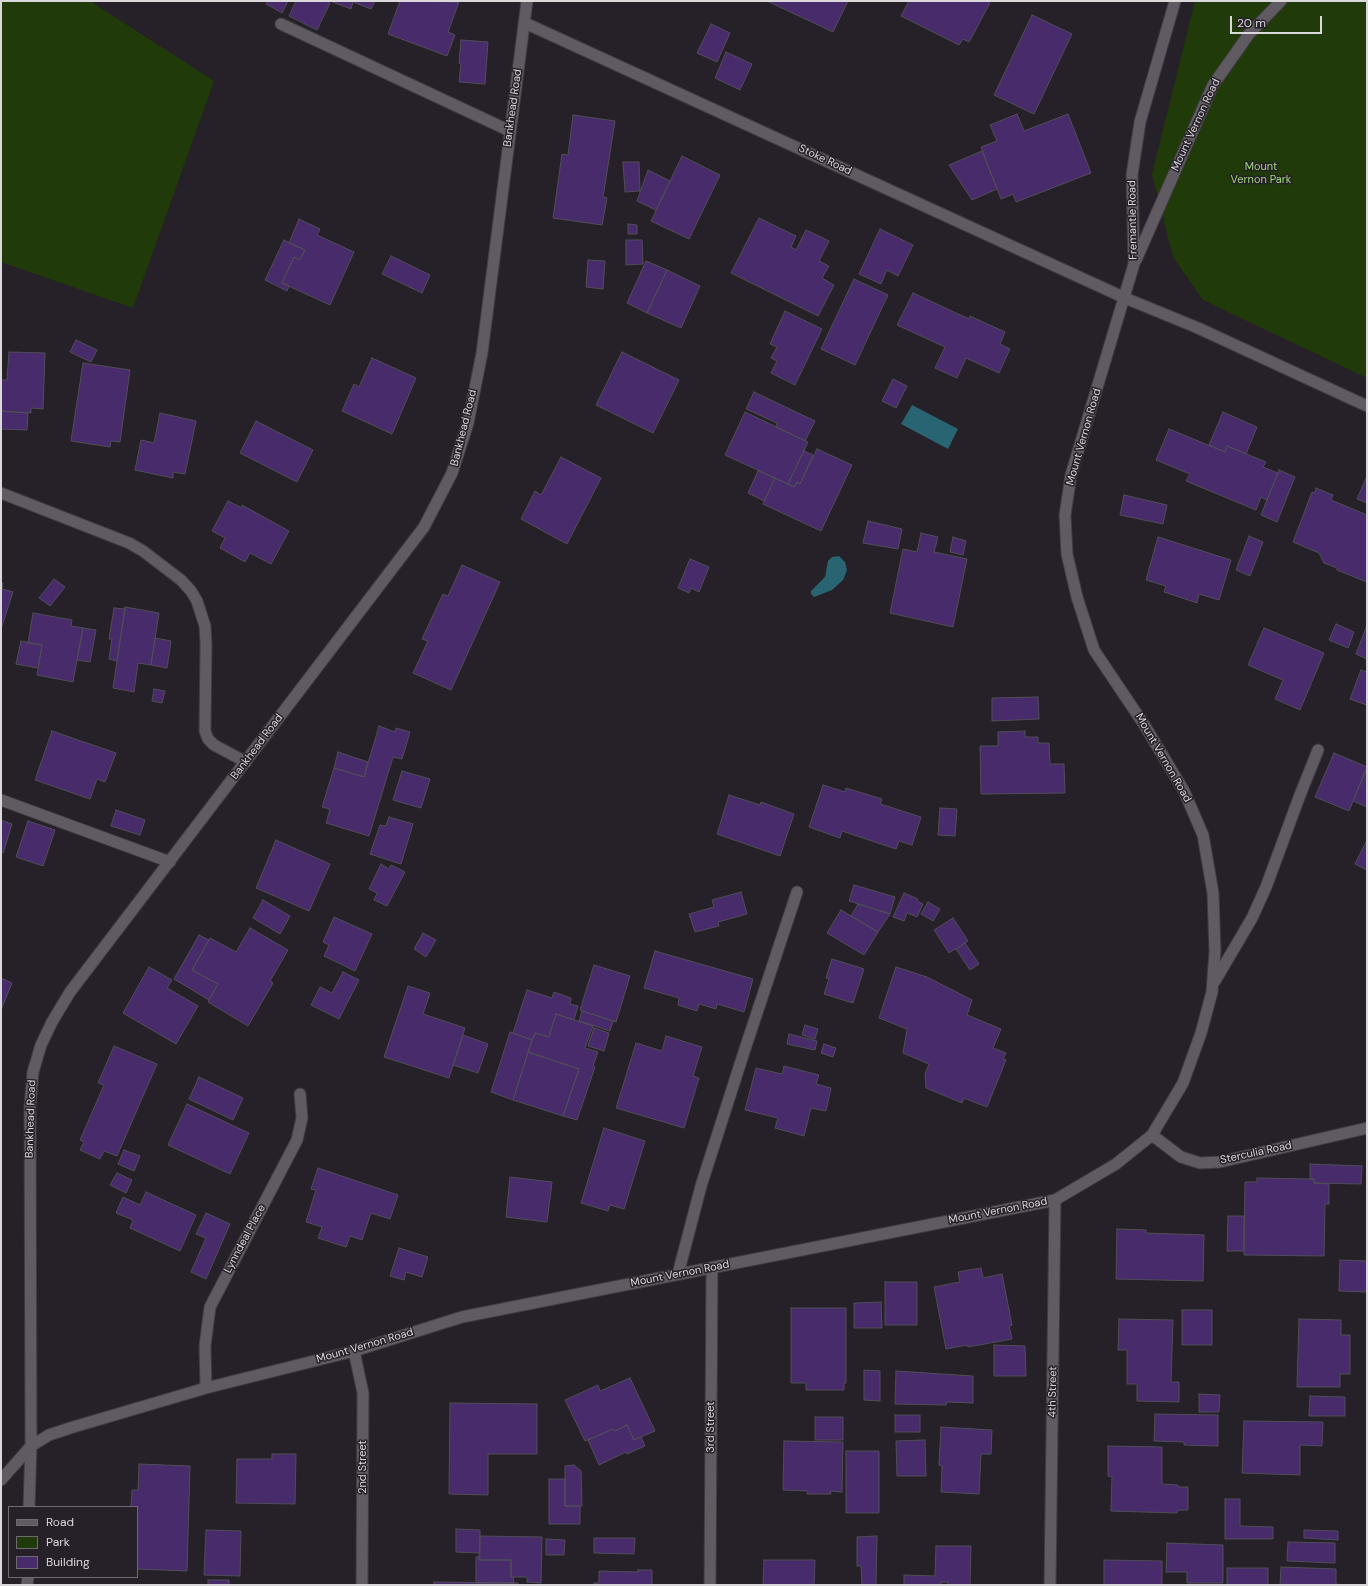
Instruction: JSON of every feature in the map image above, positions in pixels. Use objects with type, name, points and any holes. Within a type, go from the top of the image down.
[{"type":"street","name":"Bankhead Road","points":[[29,1506],[31,1446],[30,1108],[33,1072],[41,1045],[52,1022],[70,992],[424,527],[452,473],[468,423],[482,353],[527,1]]},
{"type":"street","name":"Fremantle Road","points":[[1124,298],[1134,264],[1132,175],[1140,122],[1175,1]]},
{"type":"street","name":"Mount Vernon Road","points":[[1134,264],[1212,86],[1249,34],[1281,1]]},
{"type":"street","name":"Stoke Road","points":[[525,23],[1124,298]]},
{"type":"street","points":[[280,24],[510,131]]},
{"type":"street","name":"Mount Vernon Road","points":[[31,1446],[49,1435],[70,1428],[206,1388],[354,1351],[462,1317],[1055,1200],[1116,1164],[1152,1135],[1183,1083],[1201,1033],[1213,985],[1215,951],[1213,893],[1203,835],[1184,791],[1145,726],[1094,650],[1077,598],[1068,554],[1065,515],[1071,475],[1124,298]]},
{"type":"street","points":[[1124,298],[1198,328],[1367,406]]},
{"type":"street","points":[[1,493],[129,543],[143,551],[181,580],[191,591],[197,601],[205,626],[205,732],[208,739],[214,745],[246,762]]},
{"type":"street","points":[[1213,985],[1252,918],[1266,887],[1318,750]]},
{"type":"street","points":[[1,800],[170,862]]},
{"type":"street","points":[[678,1274],[701,1186],[797,892]]},
{"type":"street","name":"Lynndeal Place","points":[[206,1388],[205,1346],[210,1307],[297,1140],[302,1118],[300,1094]]},
{"type":"street","name":"Sterculia Road","points":[[1152,1135],[1181,1157],[1200,1163],[1207,1163],[1220,1162],[1367,1128]]},
{"type":"street","name":"4th Street","points":[[1050,1585],[1055,1200]]},
{"type":"street","name":"3rd Street","points":[[710,1585],[712,1268]]},
{"type":"street","name":"2nd Street","points":[[354,1351],[363,1392],[362,1585]]},
{"type":"street","points":[[1,1480],[31,1446]]},
{"type":"green space","points":[[1,1],[90,1],[214,81],[133,308],[1,262]]},
{"type":"green space","name":"Mount Vernon Park","points":[[1195,1],[1367,1],[1367,378],[1203,300],[1173,257],[1152,174]]},
{"type":"water","points":[[912,405],[958,429],[948,449],[901,424]]},
{"type":"water","points":[[839,556],[845,562],[847,570],[843,580],[832,590],[814,597],[811,594],[811,591],[825,577],[828,561],[832,557]]},
{"type":"building","points":[[268,1],[288,1],[282,13],[266,4]]},
{"type":"building","points":[[296,1],[326,1],[330,3],[317,30],[289,16]]},
{"type":"building","points":[[330,1],[375,1],[371,9],[353,2],[351,9]]},
{"type":"building","points":[[400,1],[459,2],[448,32],[455,35],[447,56],[388,34]]},
{"type":"building","points":[[767,1],[848,1],[833,32]]},
{"type":"building","points":[[909,1],[986,1],[990,3],[969,42],[963,39],[959,45],[901,16]]},
{"type":"building","points":[[1032,15],[1072,34],[1034,114],[994,95]]},
{"type":"building","points":[[711,24],[730,33],[717,62],[697,53]]},
{"type":"building","points":[[461,40],[488,42],[485,84],[459,82]]},
{"type":"building","points":[[726,52],[752,64],[740,90],[715,78]]},
{"type":"building","points":[[1017,114],[1024,131],[1068,114],[1091,173],[1016,202],[1013,194],[1001,199],[981,147],[997,141],[990,125]]},
{"type":"building","points":[[573,115],[615,121],[603,197],[607,198],[602,225],[553,218],[562,154],[568,155]]},
{"type":"building","points":[[982,151],[997,189],[972,200],[949,165]]},
{"type":"building","points":[[682,156],[720,175],[689,239],[651,221]]},
{"type":"building","points":[[623,162],[639,162],[640,191],[625,192]]},
{"type":"building","points":[[648,170],[670,181],[656,210],[637,201]]},
{"type":"building","points":[[759,218],[796,236],[791,247],[796,250],[806,230],[829,241],[819,261],[829,266],[822,278],[834,285],[818,316],[731,273]]},
{"type":"building","points":[[299,219],[320,229],[317,235],[354,252],[330,305],[282,283],[294,257],[300,260],[305,250],[289,243]]},
{"type":"building","points":[[628,224],[637,225],[637,234],[628,234]]},
{"type":"building","points":[[880,229],[913,245],[898,276],[887,270],[881,284],[859,274]]},
{"type":"building","points":[[284,240],[305,250],[300,260],[294,257],[282,283],[289,286],[287,291],[265,280]]},
{"type":"building","points":[[626,240],[642,240],[643,264],[626,265]]},
{"type":"building","points":[[391,256],[430,275],[422,293],[382,274]]},
{"type":"building","points":[[588,260],[605,261],[603,289],[586,287]]},
{"type":"building","points":[[646,261],[667,270],[647,313],[627,303]]},
{"type":"building","points":[[667,270],[700,286],[681,328],[647,313]]},
{"type":"building","points":[[854,279],[888,295],[855,365],[821,349]]},
{"type":"building","points":[[913,293],[969,319],[970,316],[1005,332],[1000,344],[1010,349],[999,373],[966,358],[957,378],[935,368],[945,347],[897,325]]},
{"type":"building","points":[[785,311],[822,329],[795,385],[771,373],[777,361],[771,358],[777,347],[770,344]]},
{"type":"building","points":[[76,340],[97,350],[91,362],[70,352]]},
{"type":"building","points":[[9,352],[45,353],[43,409],[31,408],[31,413],[1,411],[1,380],[7,380]]},
{"type":"building","points":[[622,352],[679,380],[653,433],[596,405]]},
{"type":"building","points":[[372,358],[416,378],[392,434],[342,411],[354,384],[359,387]]},
{"type":"building","points":[[83,363],[130,370],[120,442],[111,441],[110,447],[71,441]]},
{"type":"building","points":[[893,379],[907,386],[896,408],[882,401]]},
{"type":"building","points":[[754,392],[815,421],[805,441],[776,427],[777,423],[746,409]]},
{"type":"building","points":[[1,411],[28,413],[27,430],[1,429]]},
{"type":"building","points":[[745,412],[808,442],[788,484],[725,455]]},
{"type":"building","points":[[1223,412],[1257,427],[1246,454],[1227,446],[1225,452],[1209,445]]},
{"type":"building","points":[[160,413],[196,421],[185,474],[173,472],[173,478],[135,470],[141,440],[154,443]]},
{"type":"building","points":[[256,421],[313,450],[297,482],[240,453]]},
{"type":"building","points":[[1169,429],[1225,452],[1227,446],[1266,462],[1263,467],[1278,473],[1267,500],[1261,497],[1256,510],[1186,481],[1190,474],[1156,460]]},
{"type":"building","points":[[817,449],[852,465],[821,531],[763,504],[775,478],[794,487],[797,482],[800,484]]},
{"type":"building","points":[[804,451],[813,455],[800,484],[797,482],[794,487],[788,484]]},
{"type":"building","points":[[561,457],[601,478],[567,544],[521,519],[535,491],[541,495]]},
{"type":"building","points":[[1279,470],[1295,477],[1277,522],[1261,515]]},
{"type":"building","points":[[758,471],[775,478],[764,501],[748,493]]},
{"type":"building","points":[[1367,476],[1367,503],[1357,499]]},
{"type":"building","points":[[1316,488],[1333,495],[1331,500],[1367,515],[1367,582],[1324,563],[1319,553],[1293,542],[1312,492],[1315,493]]},
{"type":"building","points":[[1124,495],[1167,505],[1163,524],[1120,515]]},
{"type":"building","points":[[228,501],[242,508],[242,505],[289,531],[271,564],[250,553],[245,562],[220,548],[225,538],[212,531]]},
{"type":"building","points":[[868,521],[902,529],[898,549],[863,543]]},
{"type":"building","points":[[921,533],[938,537],[934,552],[967,559],[953,627],[890,613],[903,549],[917,552]]},
{"type":"building","points":[[1249,536],[1263,542],[1250,576],[1236,570]]},
{"type":"building","points":[[953,537],[966,541],[963,555],[950,552]]},
{"type":"building","points":[[1158,537],[1231,560],[1219,600],[1199,594],[1197,603],[1164,592],[1166,586],[1146,580]]},
{"type":"building","points":[[690,559],[709,567],[699,592],[691,588],[689,593],[678,588]]},
{"type":"building","points":[[462,565],[500,582],[451,690],[413,673],[428,641],[422,639],[443,594],[448,596]]},
{"type":"building","points":[[54,579],[65,587],[50,606],[39,598]]},
{"type":"building","points":[[1,583],[3,583],[2,589],[13,592],[1,629]]},
{"type":"building","points":[[125,607],[159,613],[151,665],[138,663],[134,692],[113,688]]},
{"type":"building","points":[[114,608],[125,609],[117,661],[109,659],[112,639],[109,639]]},
{"type":"building","points":[[33,613],[72,620],[71,626],[83,628],[73,682],[37,675],[42,645],[28,643]]},
{"type":"building","points":[[1336,624],[1354,632],[1348,648],[1329,640]]},
{"type":"building","points":[[83,628],[96,630],[90,662],[77,660]]},
{"type":"building","points":[[1264,628],[1324,653],[1300,710],[1275,699],[1283,680],[1248,665]]},
{"type":"building","points":[[1367,628],[1367,659],[1356,654]]},
{"type":"building","points":[[155,638],[171,641],[167,668],[151,665]]},
{"type":"building","points":[[21,641],[42,645],[38,668],[16,664]]},
{"type":"building","points":[[1361,670],[1367,672],[1367,705],[1350,699]]},
{"type":"building","points":[[154,689],[165,691],[162,703],[152,701]]},
{"type":"building","points":[[1038,697],[1039,719],[992,721],[992,698]]},
{"type":"building","points":[[379,726],[395,732],[396,728],[410,732],[402,759],[393,757],[369,836],[326,823],[330,809],[322,807],[334,768],[364,777]]},
{"type":"building","points":[[52,731],[116,753],[105,782],[97,779],[90,799],[35,780]]},
{"type":"building","points":[[1025,731],[1025,737],[1038,737],[1038,743],[1049,743],[1050,764],[1064,764],[1065,793],[981,794],[980,746],[998,746],[998,732]]},
{"type":"building","points":[[338,752],[368,762],[364,777],[334,768]]},
{"type":"building","points":[[1334,753],[1367,767],[1349,811],[1315,797]]},
{"type":"building","points":[[1367,768],[1367,807],[1353,801]]},
{"type":"building","points":[[402,771],[430,779],[421,808],[393,800]]},
{"type":"building","points":[[823,785],[845,792],[846,788],[882,799],[880,804],[921,817],[912,845],[899,841],[896,849],[842,831],[840,838],[809,827]]},
{"type":"building","points":[[729,795],[760,805],[761,802],[794,814],[780,856],[717,834]]},
{"type":"building","points":[[940,808],[957,809],[955,836],[938,835]]},
{"type":"building","points":[[116,810],[145,820],[140,835],[111,826]]},
{"type":"building","points":[[389,817],[413,824],[401,864],[370,854],[380,825],[386,826]]},
{"type":"building","points":[[1,820],[12,824],[3,853],[1,852]]},
{"type":"building","points":[[28,821],[55,830],[43,866],[16,857]]},
{"type":"building","points":[[276,840],[330,864],[309,911],[256,888]]},
{"type":"building","points":[[1367,840],[1367,870],[1355,864]]},
{"type":"building","points":[[381,864],[389,869],[391,865],[405,872],[387,906],[374,900],[377,893],[369,889]]},
{"type":"building","points":[[854,885],[895,897],[890,914],[849,901]]},
{"type":"building","points":[[741,892],[747,914],[718,922],[719,926],[695,932],[689,914],[714,907],[712,900]]},
{"type":"building","points":[[904,893],[918,899],[917,901],[923,904],[917,917],[907,913],[904,921],[893,917]]},
{"type":"building","points":[[263,900],[290,916],[280,934],[253,918]]},
{"type":"building","points":[[928,902],[940,909],[933,921],[921,914]]},
{"type":"building","points":[[858,904],[890,914],[878,932],[851,916]]},
{"type":"building","points":[[841,910],[878,932],[864,955],[827,933]]},
{"type":"building","points":[[334,917],[372,934],[355,971],[324,956],[329,945],[323,942]]},
{"type":"building","points":[[953,918],[968,941],[949,953],[934,930]]},
{"type":"building","points":[[250,928],[288,950],[270,981],[273,983],[248,1026],[208,1002],[218,984],[192,970],[210,938],[236,952]]},
{"type":"building","points":[[423,933],[436,940],[426,957],[414,949]]},
{"type":"building","points":[[199,935],[209,940],[192,970],[218,984],[209,1000],[174,979]]},
{"type":"building","points":[[965,943],[979,964],[970,970],[956,949]]},
{"type":"building","points":[[655,951],[753,979],[744,1012],[717,1004],[716,1009],[699,1004],[697,1011],[678,1005],[679,998],[644,988]]},
{"type":"building","points":[[832,959],[864,969],[853,1003],[824,994],[829,979],[826,978]]},
{"type":"building","points":[[594,965],[630,976],[616,1022],[580,1010]]},
{"type":"building","points":[[149,967],[172,980],[167,988],[198,1006],[176,1044],[123,1013]]},
{"type":"building","points":[[896,967],[927,977],[972,1000],[967,1015],[1001,1029],[993,1048],[1006,1053],[1003,1059],[1006,1060],[987,1107],[964,1098],[962,1103],[926,1088],[925,1074],[929,1064],[903,1053],[907,1029],[879,1018]]},
{"type":"building","points":[[343,972],[359,980],[339,1019],[311,1005],[320,987],[332,993]]},
{"type":"building","points":[[1,978],[12,983],[1,1010]]},
{"type":"building","points":[[408,986],[430,993],[423,1014],[465,1028],[449,1078],[384,1057]]},
{"type":"building","points":[[527,990],[552,998],[554,992],[571,998],[570,1004],[578,1006],[574,1020],[556,1014],[549,1037],[535,1033],[532,1040],[513,1033]]},
{"type":"building","points":[[582,1011],[613,1021],[610,1031],[579,1021]]},
{"type":"building","points":[[556,1014],[593,1026],[585,1048],[598,1052],[593,1066],[595,1067],[577,1120],[563,1116],[579,1069],[528,1052],[535,1033],[549,1037]]},
{"type":"building","points":[[805,1025],[818,1029],[815,1039],[802,1035]]},
{"type":"building","points":[[594,1028],[609,1033],[604,1051],[588,1046]]},
{"type":"building","points":[[510,1032],[532,1040],[513,1100],[491,1092]]},
{"type":"building","points":[[789,1034],[817,1041],[815,1050],[787,1044]]},
{"type":"building","points":[[463,1035],[488,1044],[478,1073],[453,1065]]},
{"type":"building","points":[[666,1036],[702,1047],[693,1076],[699,1078],[684,1128],[616,1108],[636,1043],[662,1051]]},
{"type":"building","points":[[824,1044],[836,1048],[833,1057],[821,1053]]},
{"type":"building","points":[[114,1046],[157,1064],[117,1156],[104,1151],[100,1159],[80,1150],[84,1142],[80,1140],[104,1085],[98,1083]]},
{"type":"building","points":[[528,1052],[579,1069],[563,1116],[513,1100]]},
{"type":"building","points":[[784,1066],[819,1075],[816,1084],[831,1088],[826,1111],[811,1108],[804,1136],[775,1128],[778,1118],[745,1110],[756,1068],[782,1074]]},
{"type":"building","points":[[199,1077],[243,1098],[233,1120],[189,1099]]},
{"type":"building","points":[[187,1104],[249,1133],[230,1174],[168,1145]]},
{"type":"building","points":[[604,1128],[645,1141],[624,1209],[610,1205],[608,1211],[581,1203]]},
{"type":"building","points":[[124,1150],[140,1156],[134,1171],[118,1164]]},
{"type":"building","points":[[1310,1164],[1362,1166],[1361,1184],[1314,1183],[1314,1179],[1310,1179]]},
{"type":"building","points":[[318,1168],[398,1195],[390,1219],[371,1213],[362,1240],[350,1236],[346,1247],[318,1238],[322,1227],[306,1222],[316,1190],[311,1189]]},
{"type":"building","points":[[117,1173],[132,1180],[126,1193],[110,1185]]},
{"type":"building","points":[[510,1177],[552,1182],[547,1222],[506,1217]]},
{"type":"building","points":[[1257,1178],[1314,1179],[1314,1183],[1329,1184],[1329,1204],[1325,1204],[1324,1256],[1244,1255],[1245,1182],[1257,1182]]},
{"type":"building","points":[[146,1192],[196,1215],[180,1251],[130,1228],[133,1220],[116,1213],[123,1197],[140,1205]]},
{"type":"building","points":[[206,1213],[230,1224],[206,1279],[191,1272],[206,1238],[196,1234]]},
{"type":"building","points":[[1228,1216],[1244,1216],[1244,1251],[1227,1251]]},
{"type":"building","points":[[1117,1229],[1146,1230],[1146,1233],[1204,1235],[1203,1281],[1116,1279]]},
{"type":"building","points":[[399,1248],[428,1257],[422,1277],[406,1272],[404,1280],[390,1276]]},
{"type":"building","points":[[1340,1260],[1367,1261],[1367,1292],[1339,1291]]},
{"type":"building","points":[[981,1268],[983,1278],[1002,1274],[1012,1325],[1009,1326],[1012,1339],[968,1347],[967,1345],[946,1349],[934,1287],[960,1282],[958,1272]]},
{"type":"building","points":[[885,1282],[917,1282],[917,1325],[885,1325]]},
{"type":"building","points":[[881,1302],[882,1328],[854,1328],[854,1303]]},
{"type":"building","points":[[791,1308],[846,1308],[846,1383],[844,1383],[844,1390],[806,1390],[806,1383],[791,1383]]},
{"type":"building","points":[[1182,1310],[1212,1310],[1212,1345],[1182,1345]]},
{"type":"building","points":[[1119,1319],[1173,1320],[1171,1382],[1179,1382],[1179,1402],[1137,1401],[1137,1384],[1127,1384],[1127,1350],[1118,1350]]},
{"type":"building","points":[[1299,1319],[1341,1320],[1341,1335],[1350,1335],[1350,1374],[1340,1374],[1340,1387],[1297,1387]]},
{"type":"building","points":[[994,1345],[1025,1346],[1026,1376],[994,1376]]},
{"type":"building","points":[[864,1370],[880,1371],[880,1401],[864,1400]]},
{"type":"building","points":[[896,1371],[973,1376],[973,1403],[947,1402],[946,1405],[895,1404]]},
{"type":"building","points":[[630,1378],[655,1431],[634,1440],[627,1425],[615,1431],[613,1429],[585,1441],[565,1400],[598,1385],[600,1391]]},
{"type":"building","points":[[1199,1394],[1220,1395],[1219,1412],[1199,1412]]},
{"type":"building","points":[[1310,1396],[1345,1397],[1345,1416],[1309,1416]]},
{"type":"building","points":[[450,1403],[537,1404],[537,1454],[488,1454],[488,1495],[449,1494]]},
{"type":"building","points":[[1155,1414],[1218,1415],[1218,1446],[1184,1445],[1184,1442],[1154,1441]]},
{"type":"building","points":[[895,1415],[920,1415],[920,1432],[895,1432]]},
{"type":"building","points":[[815,1417],[843,1417],[843,1440],[815,1440]]},
{"type":"building","points":[[1244,1421],[1323,1422],[1322,1446],[1300,1445],[1300,1475],[1242,1473]]},
{"type":"building","points":[[627,1425],[634,1440],[641,1437],[645,1446],[627,1454],[626,1452],[599,1465],[588,1440],[613,1429],[615,1431]]},
{"type":"building","points":[[941,1427],[992,1430],[991,1454],[981,1454],[979,1494],[941,1492],[942,1466],[939,1465]]},
{"type":"building","points":[[925,1440],[926,1476],[897,1476],[896,1441]]},
{"type":"building","points":[[784,1441],[843,1442],[842,1492],[830,1491],[831,1494],[807,1494],[808,1491],[783,1490]]},
{"type":"building","points":[[1108,1446],[1162,1447],[1162,1484],[1188,1487],[1188,1510],[1178,1510],[1177,1513],[1111,1511],[1112,1477],[1108,1476]]},
{"type":"building","points":[[846,1451],[879,1451],[879,1513],[846,1513]]},
{"type":"building","points":[[272,1454],[296,1454],[295,1504],[236,1503],[237,1459],[272,1459]]},
{"type":"building","points":[[139,1464],[190,1466],[187,1571],[138,1569],[138,1506],[131,1506],[132,1490],[138,1490]]},
{"type":"building","points":[[574,1465],[581,1471],[582,1506],[565,1506],[565,1466]]},
{"type":"building","points":[[549,1479],[565,1479],[565,1506],[580,1506],[580,1524],[549,1524]]},
{"type":"building","points":[[1225,1499],[1240,1499],[1240,1526],[1273,1527],[1273,1539],[1225,1539]]},
{"type":"building","points":[[456,1529],[480,1530],[480,1553],[456,1552]]},
{"type":"building","points":[[206,1530],[241,1531],[240,1576],[204,1575]]},
{"type":"building","points":[[1304,1530],[1338,1531],[1338,1540],[1304,1538]]},
{"type":"building","points":[[480,1536],[542,1537],[541,1583],[527,1582],[527,1577],[511,1577],[511,1560],[479,1560]]},
{"type":"building","points":[[877,1536],[876,1585],[862,1585],[861,1566],[857,1566],[857,1537]]},
{"type":"building","points":[[594,1538],[635,1538],[634,1554],[594,1553]]},
{"type":"building","points":[[546,1539],[565,1540],[564,1555],[546,1555]]},
{"type":"building","points":[[1288,1542],[1335,1543],[1335,1563],[1287,1561]]},
{"type":"building","points":[[1167,1543],[1223,1545],[1223,1583],[1187,1583],[1187,1572],[1166,1572]]},
{"type":"building","points":[[936,1546],[971,1546],[970,1585],[948,1585],[948,1582],[941,1582],[941,1585],[904,1585],[904,1575],[935,1576]]},
{"type":"building","points":[[480,1556],[479,1560],[511,1560],[511,1577],[513,1577],[514,1583],[476,1583],[476,1557]]},
{"type":"building","points":[[764,1560],[815,1560],[814,1585],[763,1585]]},
{"type":"building","points":[[1104,1560],[1162,1561],[1162,1585],[1104,1585]]},
{"type":"building","points":[[1281,1567],[1336,1569],[1336,1584],[1344,1585],[1280,1585]]},
{"type":"building","points":[[1227,1568],[1268,1568],[1268,1585],[1227,1585]]},
{"type":"building","points":[[638,1570],[652,1570],[652,1585],[594,1585],[594,1583],[599,1583],[599,1571],[638,1572]]},
{"type":"building","points":[[208,1580],[229,1580],[229,1585],[208,1585]]},
{"type":"building","points":[[434,1582],[518,1583],[518,1585],[434,1585]]}]
